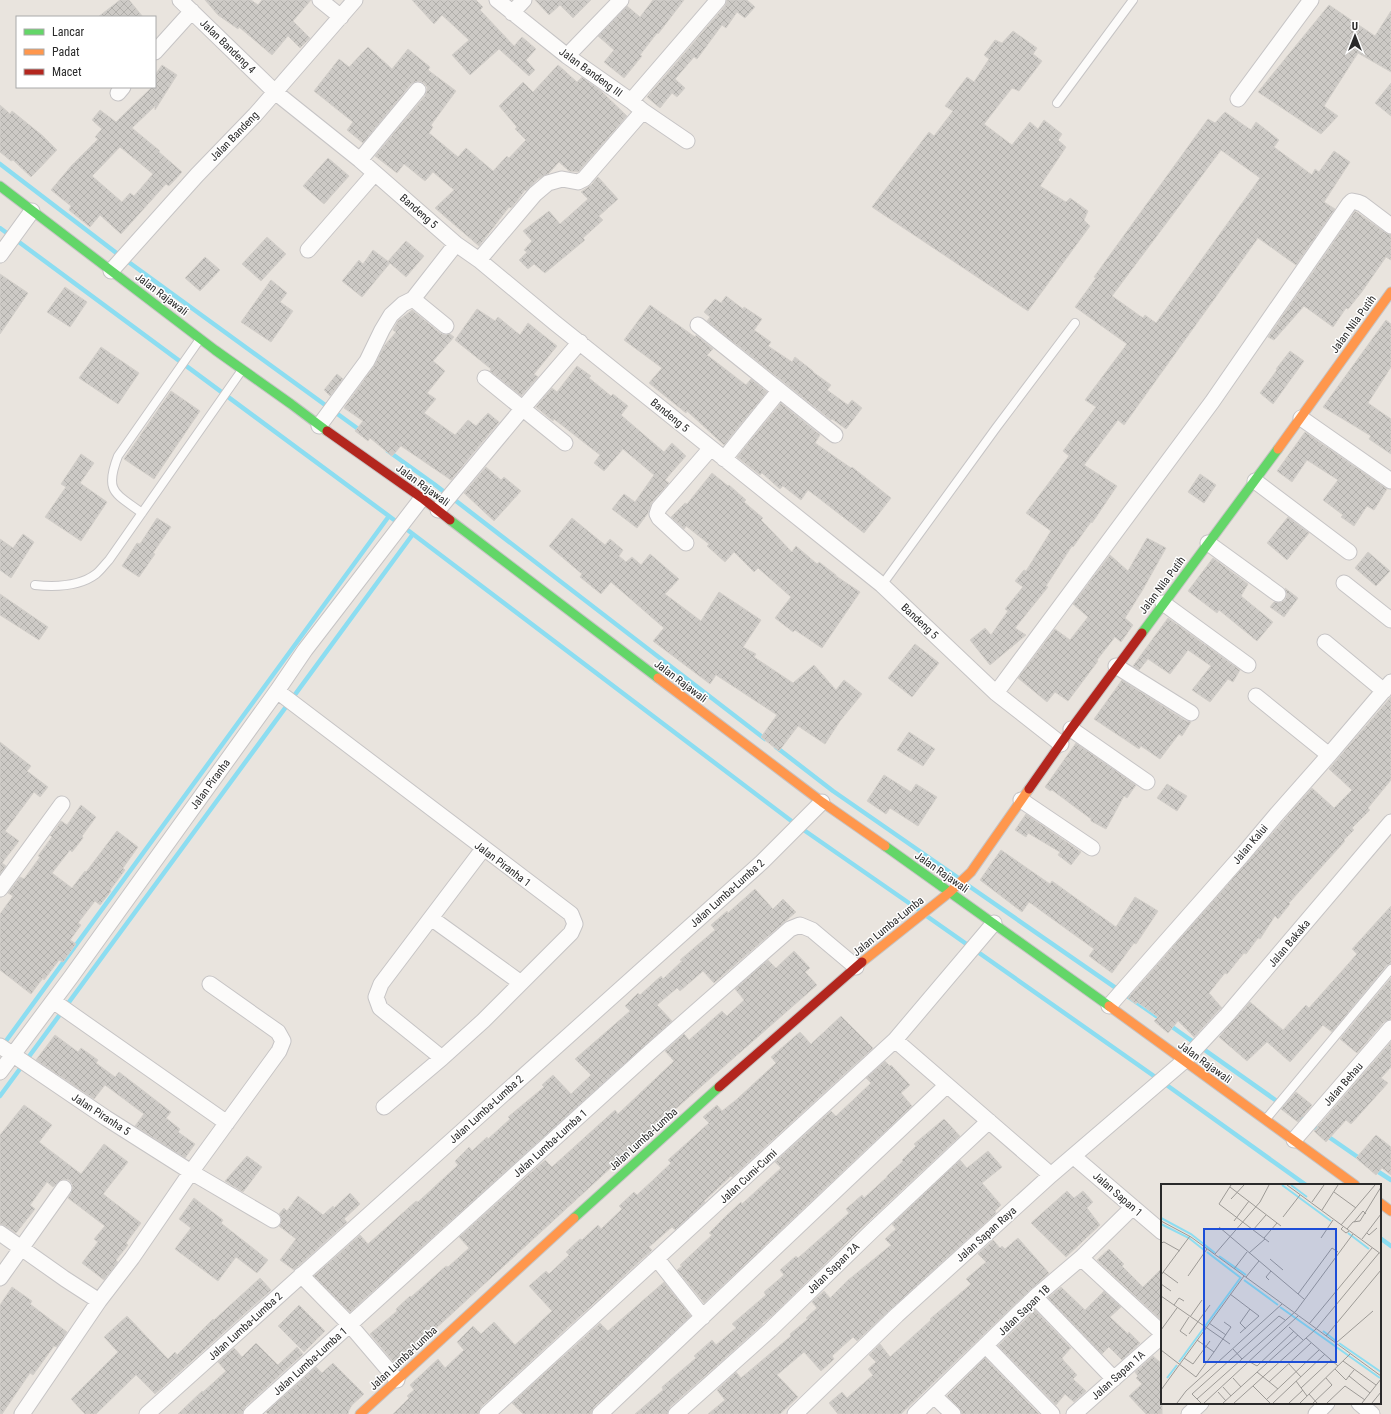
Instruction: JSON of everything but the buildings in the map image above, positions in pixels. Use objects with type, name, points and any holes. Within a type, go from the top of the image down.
[{"type":"main road","name":"Jalan Rajawali","points":[[0,186],[319,426],[422,498],[622,652],[822,802],[994,923],[1354,1184]]},
{"type":"main road","name":"Jalan Nila Putih","points":[[950,892],[971,872],[1020,800],[1116,666],[1255,481],[1391,292]]},
{"type":"main road","name":"Jalan Lumba-Lumba","points":[[360,1414],[671,1130],[856,967],[950,892]]},
{"type":"main road","points":[[1381,1204],[1391,1211]]},
{"type":"street","name":"Jalan Bandeng 4","points":[[180,0],[275,92]]},
{"type":"street","points":[[320,0],[341,17]]},
{"type":"street","name":"Jalan Bandeng","points":[[111,271],[197,175],[255,115],[355,0]]},
{"type":"street","name":"Jalan Bandeng III","points":[[497,0],[567,56],[632,101],[643,111],[688,141]]},
{"type":"street","points":[[512,13],[524,0]]},
{"type":"street","points":[[567,56],[621,0]]},
{"type":"street","points":[[632,101],[718,0]]},
{"type":"street","points":[[1238,99],[1311,0]]},
{"type":"street","points":[[156,51],[192,11]]},
{"type":"street","points":[[360,160],[418,90]]},
{"type":"street","name":"Bandeng 5","points":[[275,92],[360,160],[456,244],[478,260],[882,585],[996,693],[1061,744]]},
{"type":"street","points":[[478,260],[535,194],[548,183],[562,179],[578,182],[584,179],[643,111]]},
{"type":"street","points":[[308,250],[375,173]]},
{"type":"street","points":[[996,693],[1212,402],[1349,204],[1352,201],[1362,204],[1391,226]]},
{"type":"street","points":[[0,255],[32,211]]},
{"type":"street","points":[[319,426],[367,361],[391,315],[403,304],[414,298],[456,244]]},
{"type":"street","points":[[414,298],[446,326]]},
{"type":"street","points":[[698,325],[835,435]]},
{"type":"street","points":[[438,510],[580,342]]},
{"type":"street","points":[[485,378],[565,443]]},
{"type":"street","points":[[724,459],[780,391]]},
{"type":"street","points":[[1301,418],[1391,481]]},
{"type":"street","points":[[686,542],[659,518],[657,514],[659,508],[711,448]]},
{"type":"street","points":[[1255,481],[1350,552]]},
{"type":"street","name":"Jalan Piranha","points":[[0,1072],[53,1001],[305,650],[422,498]]},
{"type":"street","points":[[1208,543],[1278,594]]},
{"type":"street","points":[[1344,583],[1391,620]]},
{"type":"street","points":[[1163,603],[1248,665]]},
{"type":"street","points":[[1325,642],[1387,686]]},
{"type":"street","points":[[1116,666],[1191,713]]},
{"type":"street","name":"Jalan Kalui","points":[[1109,1006],[1244,853],[1387,686]]},
{"type":"street","name":"Jalan Piranha 1","points":[[277,691],[570,914],[576,924],[571,933],[483,1021],[384,1107]]},
{"type":"street","points":[[1256,696],[1329,755]]},
{"type":"street","points":[[1071,729],[1147,782]]},
{"type":"street","points":[[1020,800],[1092,848]]},
{"type":"street","name":"Jalan Lumba-Lumba 2","points":[[147,1414],[762,862],[822,802]]},
{"type":"street","points":[[0,889],[62,804]]},
{"type":"street","name":"Jalan Bakaka","points":[[1184,1062],[1227,1015],[1391,822]]},
{"type":"street","points":[[442,1058],[380,1008],[376,996],[380,984],[483,849]]},
{"type":"street","points":[[431,918],[521,983]]},
{"type":"street","name":"Jalan Cumi-Cumi","points":[[488,1414],[895,1040],[994,923]]},
{"type":"street","name":"Jalan Lumba-Lumba 1","points":[[251,1414],[644,1058],[790,929],[800,925],[812,930],[856,967]]},
{"type":"street","points":[[22,1414],[98,1301],[132,1258],[191,1172],[279,1051],[283,1041],[278,1032],[210,984]]},
{"type":"street","points":[[53,1001],[227,1123]]},
{"type":"street","name":"Jalan Behau","points":[[1294,1140],[1391,1028]]},
{"type":"street","points":[[895,1040],[1051,1175]]},
{"type":"street","name":"Jalan Piranha 5","points":[[0,1046],[106,1118],[191,1172],[273,1220]]},
{"type":"street","name":"Jalan Sapan Raya","points":[[795,1414],[897,1315],[1051,1175],[1184,1062]]},
{"type":"street","points":[[600,1414],[947,1085]]},
{"type":"street","name":"Jalan Sapan 2A","points":[[676,1414],[770,1330],[873,1230],[989,1121]]},
{"type":"street","name":"Jalan Sapan 1","points":[[1073,1156],[1161,1231]]},
{"type":"street","points":[[0,1278],[64,1188]]},
{"type":"street","name":"Jalan Sapan 1B","points":[[915,1414],[1035,1298],[1081,1258],[1133,1207]]},
{"type":"street","points":[[0,1233],[98,1301]]},
{"type":"street","points":[[1081,1258],[1161,1333]]},
{"type":"street","points":[[657,1259],[703,1317]]},
{"type":"street","points":[[301,1275],[350,1325],[397,1380]]},
{"type":"street","points":[[1035,1298],[1114,1379]]},
{"type":"street","name":"Jalan Sapan 1A","points":[[1074,1414],[1161,1335]]},
{"type":"street","points":[[986,1346],[1052,1414]]},
{"type":"street","points":[[934,1396],[953,1414]]},
{"type":"street","points":[[1189,1414],[1201,1404]]},
{"type":"street","points":[[1316,1414],[1326,1404]]},
{"type":"street","points":[[1360,1404],[1372,1414]]},
{"type":"lane","points":[[1057,103],[1133,0]]},
{"type":"lane","points":[[882,585],[996,428],[1075,323]]},
{"type":"lane","points":[[142,513],[114,492],[111,480],[113,468],[118,456],[201,338]]},
{"type":"lane","points":[[35,585],[54,587],[79,583],[96,574],[109,560],[243,369]]},
{"type":"lane","points":[[1265,1120],[1391,969]]},
{"type":"waterway","points":[[0,164],[123,258],[361,431]]},
{"type":"waterway","points":[[0,228],[401,525],[798,826],[919,910]]},
{"type":"waterway","points":[[388,451],[434,484],[765,739]]},
{"type":"waterway","points":[[3,1045],[389,516]]},
{"type":"waterway","points":[[0,1096],[413,534]]},
{"type":"waterway","points":[[776,747],[833,791],[957,877]]},
{"type":"waterway","points":[[966,884],[1162,1020]]},
{"type":"waterway","points":[[928,917],[1305,1184]]},
{"type":"waterway","points":[[1168,1024],[1281,1104]]},
{"type":"waterway","points":[[1297,1115],[1362,1160]]},
{"type":"waterway","points":[[1374,1169],[1391,1180]]},
{"type":"waterway","points":[[1381,1239],[1391,1246]]},
{"type":"traffic: fast","points":[[0,186],[215,350],[327,431]]},
{"type":"traffic: fast","points":[[1142,633],[1278,449]]},
{"type":"traffic: fast","points":[[450,520],[658,678]]},
{"type":"traffic: fast","points":[[885,846],[1109,1006]]},
{"type":"traffic: fast","points":[[574,1218],[719,1087]]},
{"type":"traffic: slow","points":[[1278,449],[1391,292]]},
{"type":"traffic: slow","points":[[658,678],[822,802],[885,846]]},
{"type":"traffic: slow","points":[[862,962],[950,892],[971,872],[1029,789]]},
{"type":"traffic: slow","points":[[1109,1006],[1354,1184]]},
{"type":"traffic: slow","points":[[1381,1204],[1391,1211]]},
{"type":"traffic: slow","points":[[360,1414],[574,1218]]},
{"type":"traffic: jam","points":[[327,431],[422,498],[450,520]]},
{"type":"traffic: jam","points":[[1029,789],[1142,633]]},
{"type":"traffic: jam","points":[[719,1087],[862,962]]}]
